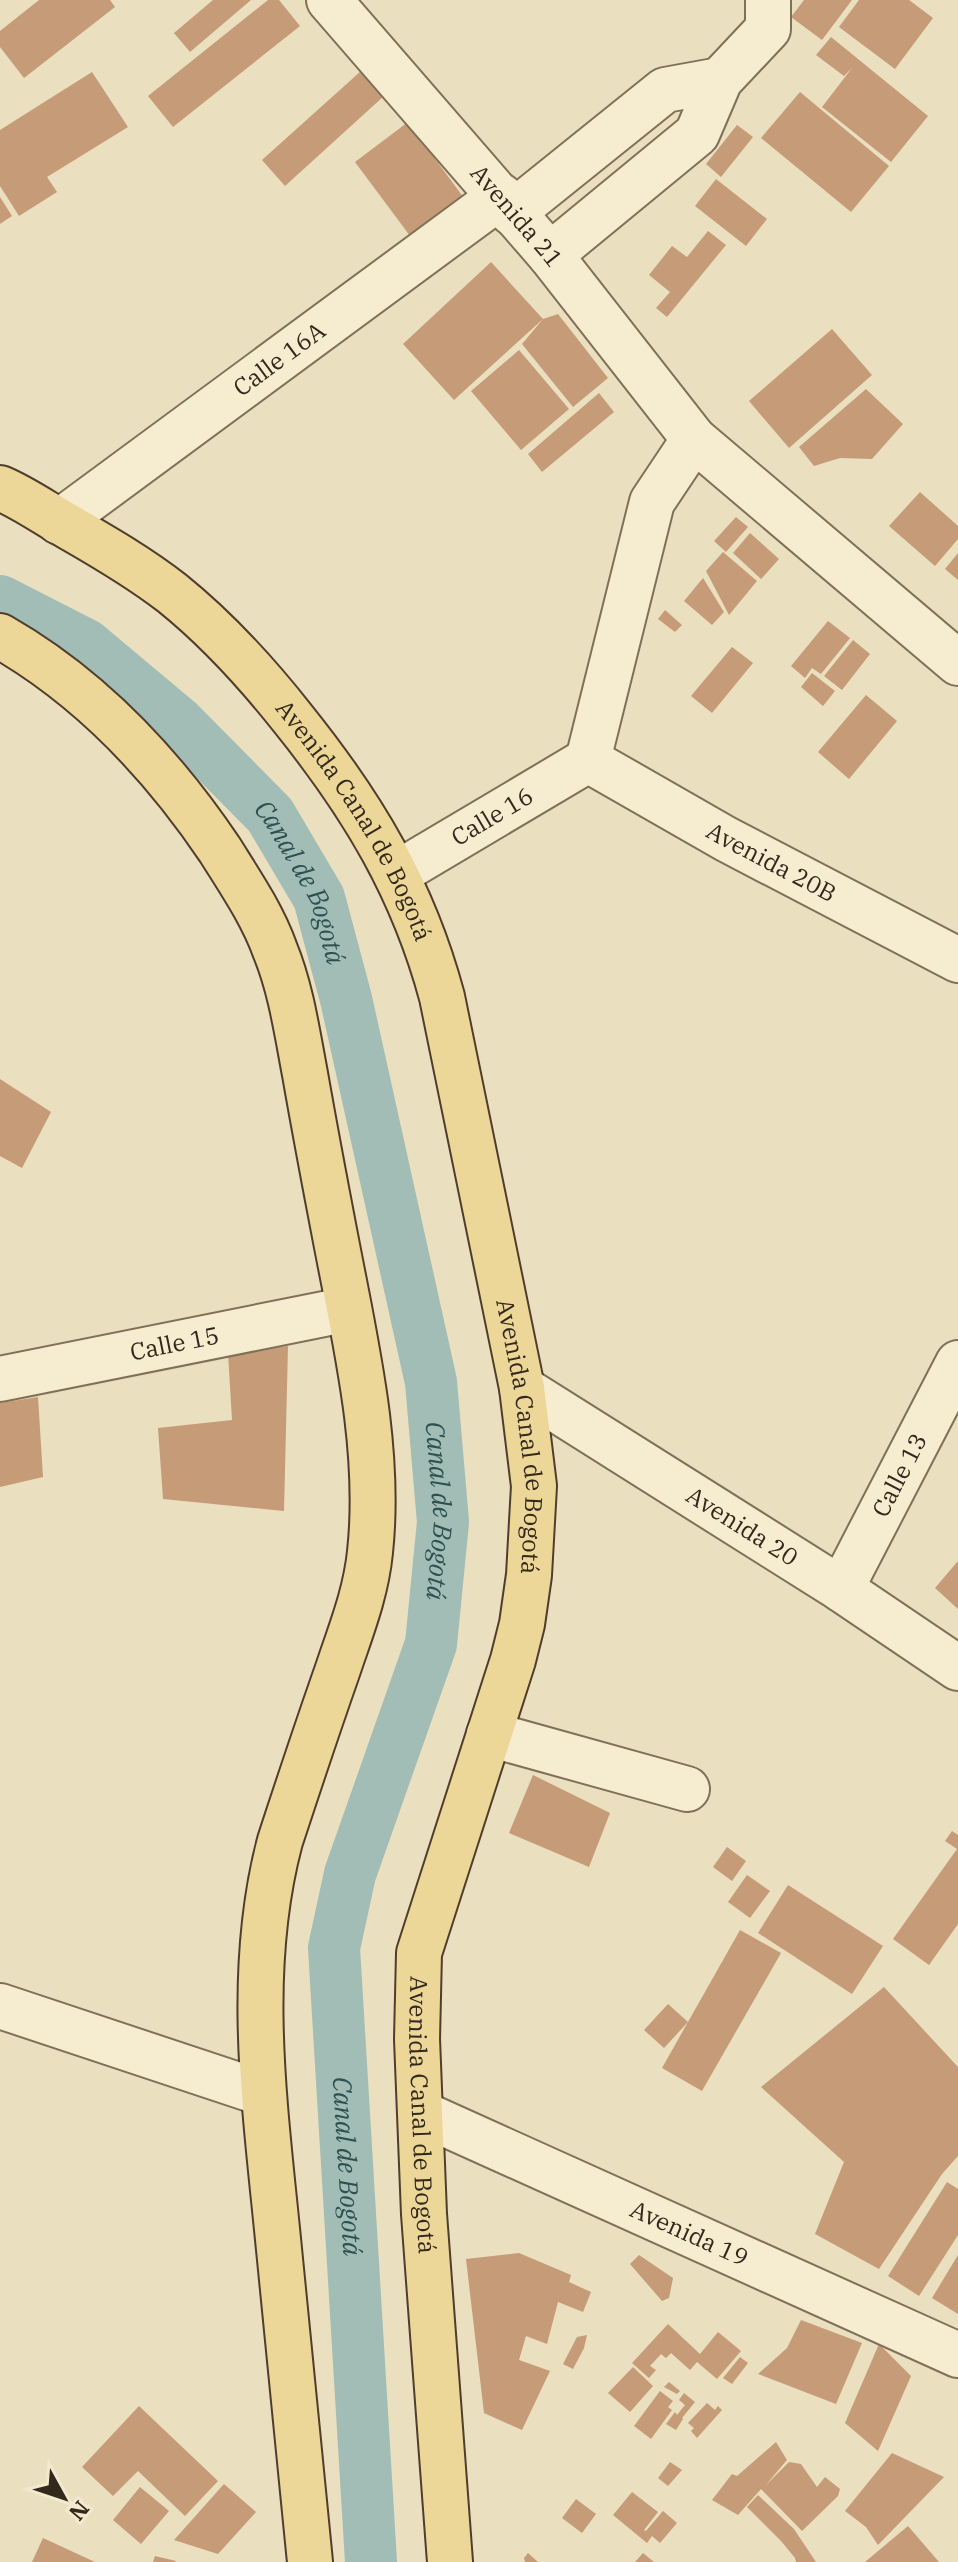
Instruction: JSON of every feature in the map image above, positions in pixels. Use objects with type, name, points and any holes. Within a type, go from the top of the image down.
[{"type":"main road","name":"Avenida Canal de Bogotá","points":[[0,488],[127,561],[170,591],[209,624],[256,672],[335,771],[371,827],[429,949],[442,997],[522,1388],[534,1486],[533,1535],[522,1624],[419,1953],[417,2039],[424,2214],[450,2562]]},
{"type":"main road","points":[[0,636],[67,680],[114,721],[158,767],[192,808],[265,925],[277,952],[292,1005],[349,1309],[373,1458],[374,1514],[362,1598],[280,1841],[272,1870],[262,1957],[262,2093],[310,2562]]},
{"type":"street","name":"Avenida 21","points":[[329,0],[550,255],[694,439],[958,663]]},
{"type":"street","points":[[550,255],[697,134],[720,80],[768,29],[768,0]]},
{"type":"street","name":"Calle 16A","points":[[59,522],[665,90],[720,80]]},
{"type":"street","points":[[588,760],[652,502],[694,439]]},
{"type":"street","name":"Calle 16","points":[[396,874],[588,760]]},
{"type":"street","name":"Avenida 20B","points":[[588,760],[726,839],[958,960]]},
{"type":"street","name":"Calle 15","points":[[0,1379],[349,1309]]},
{"type":"street","name":"Calle 13","points":[[841,1589],[958,1363]]},
{"type":"street","name":"Avenida 20","points":[[522,1388],[841,1589],[958,1668]]},
{"type":"street","points":[[489,1734],[687,1789]]},
{"type":"street","points":[[0,2006],[262,2093]]},
{"type":"street","name":"Avenida 19","points":[[421,2113],[958,2355]]},
{"type":"building","points":[[39,0],[110,0],[115,7],[24,78],[0,47],[0,31]]},
{"type":"building","points":[[213,0],[251,0],[190,52],[174,33]]},
{"type":"building","points":[[268,0],[279,0],[300,26],[173,127],[148,96]]},
{"type":"building","points":[[804,0],[852,0],[822,40],[791,17]]},
{"type":"building","points":[[859,0],[909,0],[933,18],[895,69],[839,27]]},
{"type":"building","points":[[831,37],[928,116],[891,162],[822,107],[852,68],[844,76],[816,55]]},
{"type":"building","points":[[361,71],[384,96],[285,186],[262,160]]},
{"type":"building","points":[[92,72],[128,127],[47,177],[57,192],[19,216],[0,186],[0,130]]},
{"type":"building","points":[[800,92],[889,166],[851,212],[761,138]]},
{"type":"building","points":[[408,122],[472,209],[419,248],[355,162]]},
{"type":"building","points":[[737,125],[753,137],[721,177],[706,164]]},
{"type":"building","points":[[716,179],[767,219],[746,246],[695,206]]},
{"type":"building","points":[[0,197],[12,216],[0,224]]},
{"type":"building","points":[[708,231],[726,245],[667,317],[656,308],[670,292],[649,275],[672,246],[687,257]]},
{"type":"building","points":[[491,262],[543,319],[454,400],[403,344]]},
{"type":"building","points":[[558,314],[608,378],[573,407],[522,344],[543,319]]},
{"type":"building","points":[[832,329],[872,375],[789,448],[749,401]]},
{"type":"building","points":[[519,350],[569,409],[521,450],[471,391]]},
{"type":"building","points":[[866,389],[903,424],[872,459],[840,458],[814,466],[799,447]]},
{"type":"building","points":[[599,393],[614,412],[542,472],[528,454]]},
{"type":"building","points":[[920,492],[958,526],[958,539],[935,566],[889,526]]},
{"type":"building","points":[[736,517],[748,527],[726,552],[714,541]]},
{"type":"building","points":[[750,533],[779,559],[761,579],[733,553]]},
{"type":"building","points":[[723,552],[757,581],[729,615],[706,571]]},
{"type":"building","points":[[958,553],[958,580],[945,569]]},
{"type":"building","points":[[703,578],[724,612],[712,625],[684,601]]},
{"type":"building","points":[[665,610],[682,625],[675,632],[658,619]]},
{"type":"building","points":[[828,621],[850,638],[821,674],[812,668],[805,678],[791,666]]},
{"type":"building","points":[[853,640],[870,654],[842,690],[824,676]]},
{"type":"building","points":[[732,647],[753,663],[712,713],[691,696]]},
{"type":"building","points":[[812,673],[835,691],[823,706],[801,687]]},
{"type":"building","points":[[866,695],[897,721],[849,779],[818,752]]},
{"type":"building","points":[[0,1079],[51,1112],[22,1168],[0,1156]]},
{"type":"building","points":[[288,1346],[284,1511],[163,1499],[158,1428],[232,1420],[228,1353]]},
{"type":"building","points":[[38,1397],[43,1477],[0,1487],[0,1403]]},
{"type":"building","points":[[958,1561],[958,1609],[935,1588]]},
{"type":"building","points":[[533,1775],[610,1813],[589,1867],[509,1833]]},
{"type":"building","points":[[952,1831],[958,1835],[958,1924],[929,1965],[893,1939],[957,1849],[945,1841]]},
{"type":"building","points":[[727,1847],[746,1861],[732,1881],[713,1867]]},
{"type":"building","points":[[747,1875],[770,1891],[750,1918],[728,1902]]},
{"type":"building","points":[[788,1885],[883,1946],[852,1994],[758,1933]]},
{"type":"building","points":[[740,1930],[781,1953],[702,2091],[662,2068]]},
{"type":"building","points":[[884,1987],[958,2067],[958,2156],[942,2174],[879,2269],[815,2234],[844,2162],[761,2087]]},
{"type":"building","points":[[668,2004],[688,2022],[664,2048],[644,2030]]},
{"type":"building","points":[[947,2182],[958,2189],[958,2235],[919,2296],[888,2276]]},
{"type":"building","points":[[519,2253],[571,2275],[569,2282],[591,2292],[583,2312],[558,2302],[547,2344],[526,2336],[519,2360],[550,2371],[522,2430],[484,2413],[466,2259]]},
{"type":"building","points":[[639,2255],[673,2278],[669,2298],[662,2301],[630,2264]]},
{"type":"building","points":[[958,2255],[958,2314],[932,2298]]},
{"type":"building","points":[[801,2320],[862,2343],[836,2404],[758,2374],[787,2348]]},
{"type":"building","points":[[668,2324],[700,2354],[718,2332],[741,2351],[717,2379],[697,2362],[690,2370],[671,2353],[666,2358],[661,2354],[650,2366],[656,2370],[649,2378],[632,2363]]},
{"type":"building","points":[[587,2335],[573,2369],[563,2364],[577,2337]]},
{"type":"building","points":[[879,2344],[911,2376],[878,2451],[845,2423]]},
{"type":"building","points":[[740,2357],[748,2363],[732,2384],[723,2378]]},
{"type":"building","points":[[633,2367],[653,2386],[630,2412],[608,2393]]},
{"type":"building","points":[[669,2382],[680,2391],[677,2394],[664,2387]]},
{"type":"building","points":[[660,2391],[673,2401],[668,2407],[672,2410],[651,2439],[634,2426]]},
{"type":"building","points":[[684,2393],[695,2402],[676,2430],[666,2424],[685,2405],[679,2400]]},
{"type":"building","points":[[707,2403],[715,2410],[718,2406],[722,2410],[697,2438],[691,2431],[694,2428],[688,2423]]},
{"type":"building","points":[[139,2406],[218,2481],[185,2516],[138,2471],[113,2496],[82,2467]]},
{"type":"building","points":[[776,2442],[787,2460],[765,2486],[789,2462],[801,2464],[817,2487],[825,2477],[840,2489],[838,2496],[802,2531],[761,2489],[738,2515],[712,2500],[732,2474],[737,2476]]},
{"type":"building","points":[[892,2453],[944,2477],[878,2545],[866,2527],[845,2511]]},
{"type":"building","points":[[670,2462],[682,2470],[668,2486],[658,2478]]},
{"type":"building","points":[[224,2484],[256,2512],[218,2554],[174,2540]]},
{"type":"building","points":[[140,2487],[169,2511],[141,2544],[113,2520]]},
{"type":"building","points":[[632,2492],[658,2512],[644,2530],[663,2511],[677,2523],[660,2543],[652,2536],[647,2543],[613,2515]]},
{"type":"building","points":[[758,2495],[794,2529],[816,2562],[796,2562],[781,2541],[747,2507]]},
{"type":"building","points":[[576,2499],[596,2514],[582,2533],[562,2518]]},
{"type":"building","points":[[908,2526],[939,2562],[865,2562]]},
{"type":"building","points":[[43,2538],[95,2562],[32,2562]]},
{"type":"building","points":[[528,2553],[538,2562],[525,2562]]},
{"type":"building","points":[[643,2553],[654,2562],[635,2562]]},
{"type":"building","points":[[155,2556],[176,2561],[153,2562]]},
{"type":"waterway","name":"Canal de Bogotá","points":[[0,601],[86,645],[179,723],[270,815],[319,898],[346,999],[431,1382],[443,1522],[431,1644],[350,1874],[334,1948],[371,2562]]}]
